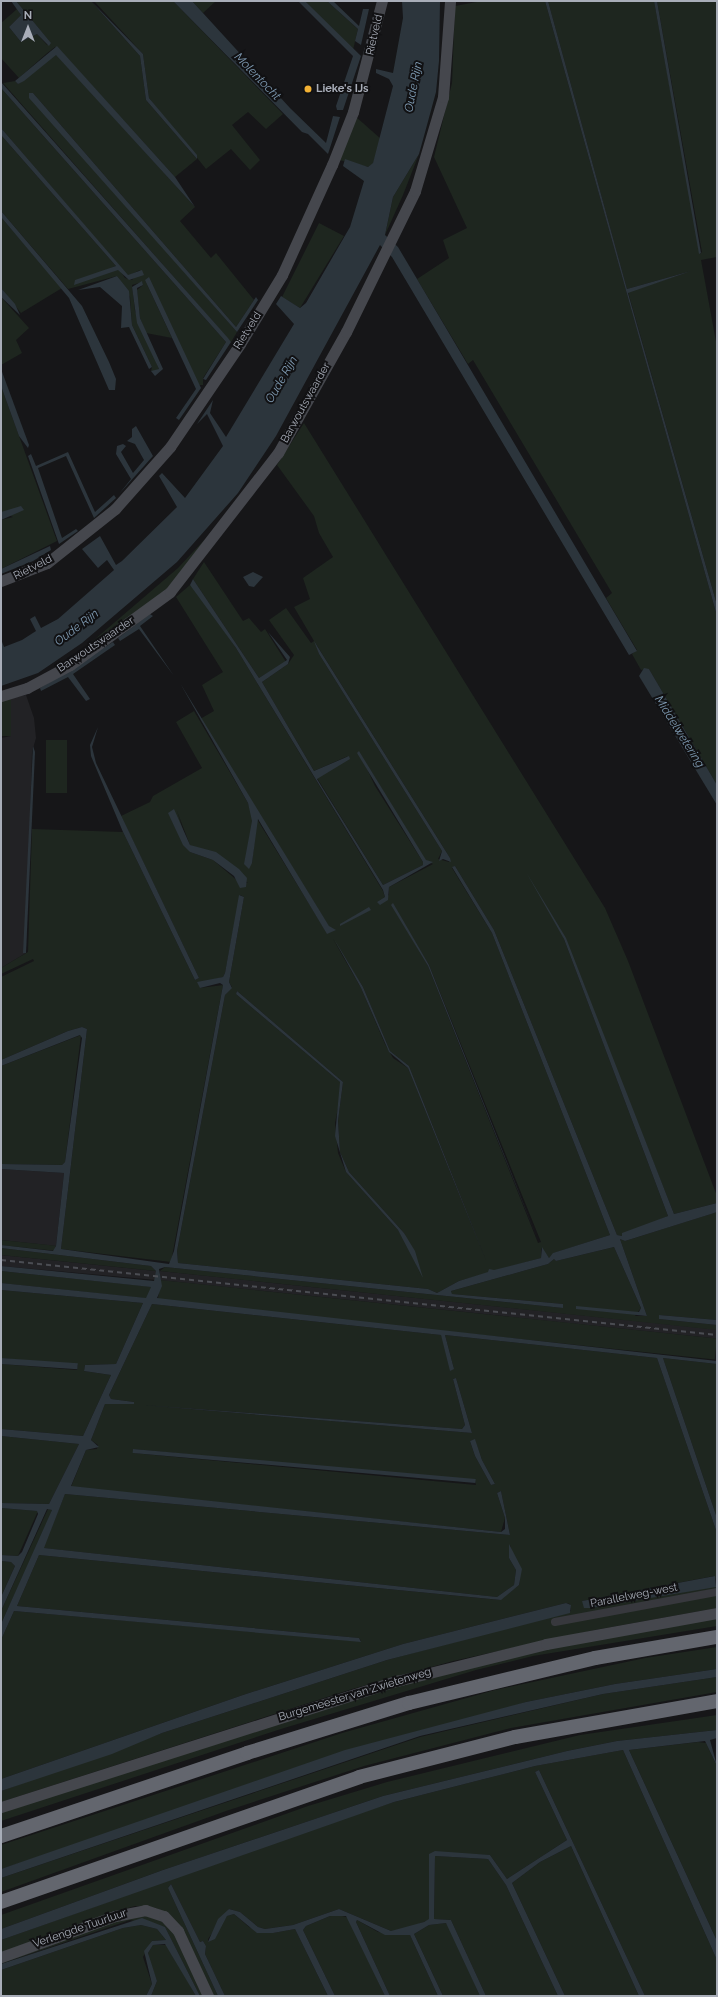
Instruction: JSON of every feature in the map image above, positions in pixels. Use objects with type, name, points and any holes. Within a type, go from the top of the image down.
[{"type":"highway","points":[[1,1836],[246,1753],[409,1703],[595,1658],[717,1638]]},
{"type":"highway","points":[[1,1902],[359,1777],[515,1737],[717,1702]]},
{"type":"main road","name":"Rietveld","points":[[1,581],[47,563],[115,509],[170,447],[236,350],[282,275],[332,165],[353,112],[382,1]]},
{"type":"main road","name":"Barwoutswaarder","points":[[1,696],[32,685],[70,665],[170,592],[278,453],[346,332],[393,239],[415,191],[434,136],[447,61],[450,1]]},
{"type":"main road","name":"Burgemeester van Zwietenweg","points":[[1,1807],[397,1681],[546,1644],[717,1614]]},
{"type":"main road","name":"Verlengde Tuurluur","points":[[1,1957],[115,1916],[145,1910],[164,1916],[178,1931],[208,1996]]},
{"type":"street","name":"Parallelweg-west","points":[[555,1622],[717,1592]]},
{"type":"shaded area","points":[[16,1],[91,1],[140,56],[146,100],[197,159],[175,177],[58,48],[55,47],[19,78],[1,58],[1,23],[17,9],[21,15],[9,27],[21,42],[37,34],[47,45],[50,42]]},
{"type":"shaded area","points":[[94,1],[173,1],[283,114],[266,129],[248,112],[232,125],[260,160],[250,170],[231,149],[206,169],[149,98],[143,54]]},
{"type":"shaded area","points":[[192,1],[216,1],[203,13]]},
{"type":"shaded area","points":[[305,1],[327,1],[358,29],[353,50]]},
{"type":"shaded area","points":[[482,1],[545,1],[717,616],[717,785],[649,669],[641,670],[632,654],[637,650],[606,598],[612,593],[473,360],[468,364],[417,279],[449,258],[443,240],[467,228],[434,157],[452,83],[455,6]]},
{"type":"shaded area","points":[[548,1],[654,1],[700,254],[702,252],[657,1],[717,1],[717,257],[701,260],[717,347],[717,605],[628,292],[691,271],[627,289]]},
{"type":"shaded area","points":[[56,54],[195,207],[180,221],[211,258],[216,253],[254,300],[236,327],[33,93],[29,94],[237,332],[231,342],[3,83],[15,81],[18,84]]},
{"type":"shaded area","points":[[1,88],[226,342],[203,378],[203,385],[199,385],[145,280],[172,338],[146,333],[140,318],[137,290],[143,285],[142,282],[132,285],[135,311],[159,369],[155,372],[151,371],[152,367],[132,325],[130,297],[117,276],[68,289],[1,211],[1,135],[116,266],[77,282],[119,269],[125,278],[132,280],[140,270],[128,276],[1,128]]},
{"type":"shaded area","points":[[355,116],[381,139],[373,164],[368,167],[339,160]]},
{"type":"shaded area","points":[[419,154],[403,195],[385,235],[393,197]]},
{"type":"shaded area","points":[[1,217],[62,288],[21,313],[1,288]]},
{"type":"shaded area","points":[[319,223],[344,236],[300,308],[282,297]]},
{"type":"shaded area","points":[[1,297],[29,328],[16,340],[22,353],[1,365]]},
{"type":"shaded area","points":[[1,386],[57,541],[1,569],[1,520],[13,517],[1,512]]},
{"type":"shaded area","points":[[304,423],[605,908],[628,961],[717,1196],[717,1203],[674,1214],[558,923],[668,1216],[622,1236],[617,1235],[494,930],[455,866],[452,868],[492,933],[610,1235],[554,1253],[549,1258],[541,1248],[541,1258],[459,1281],[437,1293],[428,1289],[178,1263],[177,1251],[225,995],[232,987],[229,982],[244,897],[240,895],[225,973],[223,977],[200,983],[200,988],[223,985],[171,1262],[61,1249],[87,1029],[82,1027],[68,1031],[1,1060],[1,977],[34,961],[33,959],[1,974],[1,968],[28,952],[32,829],[123,832],[195,980],[199,978],[121,816],[150,802],[153,796],[202,768],[176,722],[194,711],[248,803],[252,815],[252,863],[257,819],[327,933],[330,928],[200,719],[214,711],[202,685],[223,672],[176,597],[190,585],[193,586],[236,648],[383,891],[385,897],[377,902],[389,895],[389,887],[433,864],[426,861],[359,752],[375,786],[423,862],[423,865],[383,885],[317,778],[348,756],[314,771],[262,682],[288,664],[294,655],[269,620],[286,608],[311,643],[314,641],[294,607],[310,599],[303,578],[333,557],[319,533],[314,516],[277,465]],"holes":[[[316,644],[450,858],[449,862],[438,859],[442,851],[319,654]],[[177,811],[190,845],[213,860],[190,852]],[[213,860],[248,883],[239,882]],[[391,903],[429,965],[541,1242],[538,1243],[428,966]],[[333,939],[363,987],[390,1051],[409,1066],[487,1263],[408,1068],[393,1058],[385,1044],[361,988]],[[237,991],[343,1082],[338,1121],[340,1152],[349,1172],[404,1233],[411,1250],[398,1230],[346,1172],[338,1153],[335,1123],[341,1093],[340,1082],[236,994]]]},
{"type":"shaded area","points":[[206,538],[166,591],[73,658],[178,568]]},
{"type":"shaded area","points":[[204,562],[243,621],[249,618],[261,632],[265,629],[286,662],[259,678],[193,579]]},
{"type":"shaded area","points":[[26,695],[34,718],[36,738],[32,752],[26,953],[1,968],[1,738],[11,736],[11,698]]},
{"type":"shaded area","points":[[1,698],[11,698],[11,736],[1,736]]},
{"type":"shaded area","points":[[46,740],[67,740],[67,793],[46,793]]},
{"type":"shaded area","points":[[81,1035],[65,1162],[62,1165],[1,1164],[1,1066]]},
{"type":"shaded area","points":[[1,1169],[64,1173],[56,1246],[1,1240]]},
{"type":"shaded area","points":[[717,1212],[717,1320],[659,1315],[659,1319],[717,1325],[717,1330],[160,1271],[165,1267],[563,1308],[563,1304],[452,1294],[451,1291],[548,1264],[554,1259],[556,1261],[614,1247],[641,1308],[635,1316],[647,1316],[620,1239],[625,1241]]},
{"type":"shaded area","points":[[1,1240],[56,1246],[55,1251],[1,1245]]},
{"type":"shaded area","points":[[1,1248],[151,1266],[156,1271],[1,1255]]},
{"type":"shaded area","points":[[1,1255],[156,1271],[156,1280],[1,1266]]},
{"type":"shaded area","points":[[1,1271],[151,1287],[150,1299],[1,1283]]},
{"type":"shaded area","points":[[160,1271],[717,1330],[716,1338],[159,1280]]},
{"type":"shaded area","points":[[160,1280],[717,1339],[715,1359],[158,1301]]},
{"type":"shaded area","points":[[1,1290],[143,1303],[116,1364],[85,1365],[84,1371],[111,1375],[83,1436],[1,1429],[1,1364],[77,1370],[78,1365],[1,1358]]},
{"type":"shaded area","points":[[152,1304],[441,1335],[454,1369],[445,1335],[657,1358],[717,1533],[717,1581],[714,1576],[582,1601],[591,1608],[717,1586],[717,1608],[595,1630],[453,1661],[352,1689],[1,1802],[1,1791],[162,1733],[387,1660],[571,1611],[570,1604],[566,1603],[403,1644],[243,1695],[1,1779],[1,1640],[14,1611],[361,1641],[359,1638],[17,1606],[39,1555],[500,1600],[519,1585],[520,1578],[510,1545],[509,1558],[516,1570],[514,1585],[497,1597],[43,1548],[65,1494],[510,1535],[501,1491],[497,1493],[505,1518],[501,1532],[71,1487],[86,1450],[97,1449],[98,1445],[91,1440],[105,1404],[134,1402],[111,1399],[109,1395]],"holes":[[[456,1378],[472,1433],[143,1405],[462,1429],[465,1425],[453,1379]],[[475,1440],[482,1460],[495,1484],[491,1485],[475,1456],[470,1441]],[[133,1449],[475,1481],[476,1485],[133,1453]]]},
{"type":"shaded area","points":[[663,1358],[717,1364],[717,1518]]},
{"type":"shaded area","points":[[1,1436],[79,1444],[49,1504],[1,1503]]},
{"type":"shaded area","points":[[1,1508],[38,1511],[18,1556],[1,1555]]},
{"type":"shaded area","points":[[48,1509],[52,1510],[50,1518],[1,1624],[1,1611]]},
{"type":"shaded area","points":[[1,1561],[11,1562],[15,1566],[1,1597]]},
{"type":"shaded area","points":[[717,1618],[717,1626],[533,1656],[476,1670],[281,1729],[1,1821],[1,1812],[411,1682],[561,1646]]},
{"type":"shaded area","points":[[717,1647],[717,1669],[615,1684],[526,1702],[1,1869],[1,1845],[342,1733],[495,1690],[645,1658]]},
{"type":"shaded area","points":[[717,1677],[717,1692],[511,1728],[364,1766],[226,1811],[1,1892],[1,1878],[420,1737],[603,1694]]},
{"type":"shaded area","points":[[717,1715],[717,1730],[617,1741],[567,1751],[383,1796],[163,1870],[1,1929],[1,1915],[308,1806],[387,1782],[580,1735]]},
{"type":"shaded area","points":[[698,1742],[706,1743],[717,1766],[717,1941],[629,1750]]},
{"type":"shaded area","points":[[623,1750],[717,1960],[717,1996],[645,1996],[539,1770],[535,1772],[567,1840],[507,1879],[490,1855],[429,1854],[429,1920],[403,1930],[391,1931],[339,1909],[293,1925],[265,1929],[258,1927],[240,1912],[229,1909],[208,1939],[208,1942],[227,1916],[234,1914],[249,1927],[273,1933],[295,1929],[328,1996],[225,1996],[205,1954],[206,1946],[203,1941],[200,1942],[171,1884],[168,1888],[218,1996],[213,1996],[164,1912],[156,1908],[135,1906],[124,1909],[1,1953],[1,1940],[323,1825],[394,1802],[535,1766]]},
{"type":"shaded area","points":[[571,1846],[639,1996],[565,1996],[512,1883],[540,1862]]},
{"type":"shaded area","points":[[435,1856],[488,1859],[506,1885],[558,1996],[486,1996],[451,1920],[434,1919]]},
{"type":"shaded area","points":[[335,1914],[350,1918],[385,1996],[335,1996],[303,1930],[306,1926]]},
{"type":"shaded area","points":[[143,1915],[160,1920],[174,1933],[204,1996],[200,1996],[165,1927],[130,1920],[1,1964],[1,1961],[123,1918]]},
{"type":"shaded area","points":[[357,1920],[378,1932],[410,1935],[438,1996],[390,1996],[356,1922]]},
{"type":"shaded area","points":[[446,1923],[450,1927],[480,1996],[443,1996],[414,1934],[429,1925]]},
{"type":"shaded area","points":[[141,1925],[157,1929],[166,1940],[152,1941],[143,1957],[152,1984],[146,1996],[1,1996],[1,1970],[123,1928]]},
{"type":"shaded area","points":[[153,1945],[168,1945],[196,1996],[151,1996],[157,1981],[148,1953]]},
{"type":"water","points":[[11,1],[16,1],[51,43],[49,46],[37,34],[21,42],[9,27],[21,15]]},
{"type":"water","points":[[91,1],[143,54],[149,98],[197,155],[197,159],[146,100],[140,56]]},
{"type":"water","name":"Molentocht","points":[[173,1],[192,1],[290,108],[326,143],[333,116],[340,117],[328,154],[308,134],[302,132]]},
{"type":"water","points":[[298,1],[305,1],[361,56],[343,110],[337,110],[336,106],[353,56]]},
{"type":"water","points":[[327,1],[333,1],[359,26],[363,9],[369,9],[361,45],[355,41],[358,29]]},
{"type":"water","name":"Oude Rijn","points":[[402,1],[440,1],[439,61],[436,92],[419,154],[393,197],[385,235],[398,247],[637,651],[629,655],[392,257],[380,245],[276,436],[238,493],[177,562],[82,643],[38,673],[1,686],[1,639],[4,647],[22,640],[36,631],[30,619],[35,616],[41,628],[58,619],[114,570],[107,560],[98,568],[82,549],[100,536],[116,565],[122,561],[177,507],[159,476],[162,473],[185,498],[223,446],[207,414],[197,424],[213,400],[210,413],[226,437],[294,324],[276,304],[281,296],[300,308],[306,303],[350,227],[364,181],[343,166],[345,159],[368,167],[373,163],[393,86],[389,79],[376,73],[376,69],[393,73],[403,18]]},
{"type":"water","points":[[545,1],[548,1],[627,289],[691,271],[628,293],[717,605],[717,616]]},
{"type":"water","points":[[654,1],[657,1],[701,253],[699,254]]},
{"type":"water","points":[[57,46],[175,177],[195,207],[56,55],[24,81],[18,84],[15,81]]},
{"type":"water","points":[[1,82],[231,342],[206,380],[203,379],[226,342],[1,88]]},
{"type":"water","points":[[29,93],[33,93],[236,327],[256,297],[258,300],[237,332],[29,98]]},
{"type":"water","points":[[1,128],[128,275],[142,270],[144,275],[129,280],[118,270],[74,285],[75,280],[116,266],[1,135]]},
{"type":"water","points":[[1,211],[82,306],[116,379],[115,390],[109,390],[69,298],[1,217]]},
{"type":"water","points":[[117,276],[129,291],[132,325],[152,367],[149,369],[129,327],[121,328],[122,306],[100,287],[78,290]]},
{"type":"water","points":[[149,277],[201,388],[179,420],[176,418],[196,389],[145,280]]},
{"type":"water","points":[[142,281],[143,285],[137,288],[140,318],[163,369],[155,376],[151,371],[159,369],[137,323],[132,287]]},
{"type":"water","points":[[1,288],[15,304],[20,315],[1,297]]},
{"type":"water","points":[[1,369],[29,445],[28,448],[19,436],[1,386]]},
{"type":"water","points":[[136,426],[153,456],[119,494],[131,479],[116,454],[117,446],[123,444],[126,446],[121,452],[133,473],[144,460],[135,444],[127,441],[132,437],[132,429]]},
{"type":"water","points":[[68,452],[95,512],[114,495],[116,498],[94,518],[66,456],[38,468],[62,538],[76,529],[78,531],[59,544],[28,456],[31,454],[36,466]]},
{"type":"water","points":[[21,506],[24,510],[1,520],[1,512]]},
{"type":"water","points":[[50,546],[51,550],[33,561],[1,574],[1,569]]},
{"type":"water","points":[[253,572],[263,577],[254,587],[249,586],[243,577]]},
{"type":"water","points":[[193,579],[259,678],[287,660],[268,632],[290,657],[288,664],[262,682],[314,771],[349,756],[350,759],[317,779],[383,885],[423,865],[423,862],[357,753],[359,751],[426,860],[433,862],[389,887],[388,900],[380,905],[377,902],[385,897],[383,890],[236,648],[190,585]]},
{"type":"water","points":[[150,614],[153,616],[140,626],[174,676],[139,629],[120,641],[118,638]]},
{"type":"water","points":[[314,641],[450,858],[451,862],[443,859],[439,861],[442,851],[319,654]]},
{"type":"water","points":[[113,642],[115,645],[73,674],[90,699],[86,701],[68,677],[41,691],[40,688]]},
{"type":"water","name":"Middelwetering","points":[[644,668],[649,669],[717,785],[717,805],[639,676]]},
{"type":"water","points":[[180,683],[329,926],[336,930],[327,934],[258,819],[252,863],[249,869],[244,864],[252,821],[248,803]]},
{"type":"water","points":[[98,727],[92,747],[96,763],[199,978],[195,980],[123,832],[91,756],[90,745]]},
{"type":"water","points":[[33,746],[35,752],[26,953],[23,953]]},
{"type":"water","points":[[174,809],[190,845],[216,852],[239,869],[247,878],[246,887],[240,888],[234,876],[213,860],[190,852],[183,845],[168,813]]},
{"type":"water","points":[[455,866],[494,930],[617,1235],[622,1236],[622,1233],[668,1216],[564,939],[526,872],[566,938],[674,1214],[717,1203],[717,1212],[625,1241],[620,1239],[647,1316],[576,1309],[576,1306],[639,1312],[641,1308],[614,1247],[556,1261],[554,1259],[548,1264],[451,1291],[452,1294],[563,1304],[563,1308],[165,1267],[159,1269],[162,1286],[157,1298],[717,1361],[717,1364],[663,1358],[717,1518],[717,1533],[657,1358],[445,1335],[454,1369],[450,1371],[441,1335],[152,1304],[109,1395],[111,1399],[134,1402],[134,1404],[105,1404],[91,1440],[99,1447],[86,1450],[71,1486],[501,1532],[505,1529],[505,1518],[497,1493],[501,1491],[510,1535],[65,1494],[44,1548],[497,1597],[514,1585],[516,1570],[509,1558],[509,1544],[522,1569],[519,1585],[501,1600],[39,1555],[17,1606],[359,1638],[361,1642],[14,1611],[1,1640],[1,1624],[52,1510],[47,1509],[1,1611],[1,1597],[15,1566],[11,1562],[1,1561],[1,1555],[18,1556],[22,1552],[38,1514],[37,1511],[1,1508],[1,1503],[49,1504],[79,1444],[1,1436],[1,1429],[83,1436],[111,1375],[84,1371],[85,1365],[116,1364],[143,1303],[1,1290],[1,1283],[146,1298],[151,1287],[1,1271],[1,1266],[154,1281],[156,1271],[151,1266],[1,1248],[1,1245],[53,1251],[56,1246],[64,1173],[1,1169],[1,1164],[62,1165],[65,1162],[82,1038],[80,1035],[1,1066],[1,1060],[68,1031],[82,1027],[87,1029],[61,1249],[169,1264],[174,1251],[223,985],[220,983],[200,988],[197,982],[223,977],[225,973],[239,895],[244,897],[229,982],[232,988],[225,995],[177,1251],[178,1263],[428,1289],[437,1293],[459,1281],[488,1272],[489,1269],[494,1270],[541,1258],[542,1247],[549,1258],[553,1253],[610,1235],[492,933],[452,867]]},
{"type":"water","points":[[393,903],[429,965],[539,1243],[428,966],[391,905]]},
{"type":"water","points":[[369,907],[371,910],[340,926],[340,924]]},
{"type":"water","points":[[334,939],[363,987],[390,1051],[409,1066],[487,1263],[408,1068],[389,1052],[361,988]]},
{"type":"water","points":[[237,991],[343,1082],[338,1121],[340,1152],[349,1172],[404,1233],[415,1251],[423,1278],[398,1230],[346,1172],[335,1136],[340,1082],[236,994]]},
{"type":"water","points":[[659,1315],[717,1320],[717,1325],[659,1319]]},
{"type":"water","points":[[1,1358],[78,1363],[77,1369],[1,1364]]},
{"type":"water","points":[[456,1378],[472,1433],[143,1405],[462,1429],[465,1425],[453,1379]]},
{"type":"water","points":[[475,1439],[482,1460],[495,1484],[491,1485],[475,1456],[470,1441]]},
{"type":"water","points":[[133,1449],[476,1479],[475,1483],[133,1453]]},
{"type":"water","points":[[715,1576],[716,1587],[591,1608],[584,1608],[582,1601]]},
{"type":"water","points":[[566,1603],[571,1605],[570,1613],[387,1660],[162,1733],[112,1754],[1,1791],[1,1779],[243,1695],[403,1644]]},
{"type":"water","points":[[717,1669],[717,1677],[603,1694],[420,1736],[1,1878],[1,1869],[345,1750],[526,1702],[615,1684]]},
{"type":"water","points":[[717,1730],[717,1738],[710,1740],[717,1766],[705,1741],[629,1750],[717,1941],[717,1960],[623,1750],[535,1766],[394,1802],[1,1940],[1,1929],[163,1870],[383,1796],[567,1751],[617,1741]]},
{"type":"water","points":[[539,1770],[645,1996],[639,1996],[571,1846],[540,1862],[512,1883],[565,1996],[558,1996],[506,1885],[488,1859],[435,1856],[434,1919],[451,1920],[486,1996],[480,1996],[446,1923],[429,1925],[414,1934],[443,1996],[438,1996],[410,1935],[385,1935],[357,1920],[356,1922],[390,1996],[385,1996],[346,1916],[330,1916],[306,1926],[303,1930],[335,1996],[328,1996],[295,1929],[273,1933],[257,1933],[234,1914],[227,1916],[215,1939],[208,1942],[218,1919],[229,1909],[240,1912],[258,1927],[265,1929],[293,1925],[339,1909],[391,1931],[424,1922],[429,1919],[429,1854],[435,1851],[490,1855],[507,1879],[567,1840],[535,1772]]},
{"type":"water","points":[[171,1884],[200,1942],[203,1941],[206,1946],[205,1954],[225,1996],[218,1996],[168,1888]]},
{"type":"water","points":[[142,1918],[165,1927],[200,1996],[196,1996],[165,1944],[153,1945],[148,1953],[157,1981],[151,1996],[146,1996],[152,1984],[144,1951],[152,1941],[166,1940],[157,1929],[141,1925],[123,1928],[1,1970],[1,1964]]},
{"type":"railway","points":[[1,1260],[717,1335]]},
{"type":"place","name":"Lieke's IJs","points":[[308,89]]}]
